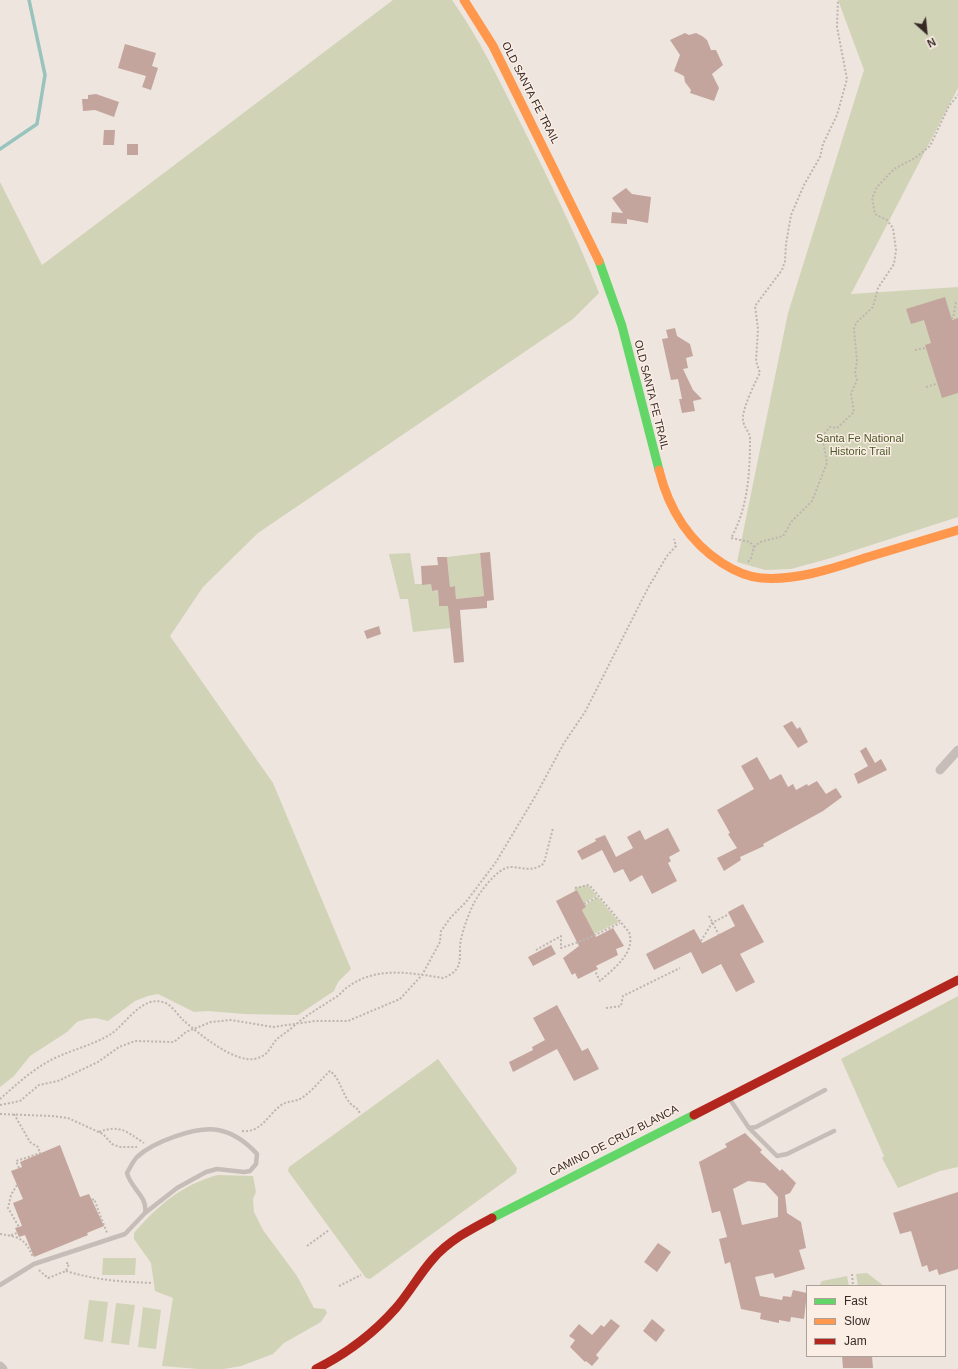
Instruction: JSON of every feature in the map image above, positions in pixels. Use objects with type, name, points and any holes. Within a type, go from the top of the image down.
[{"type":"street","name":"OLD SANTA FE TRAIL","points":[[464,0],[481,26],[500,60],[581,222],[601,266],[622,326],[651,444],[667,498],[684,530],[705,552],[725,566],[760,578],[787,578],[803,576],[958,530]]},
{"type":"street","points":[[940,770],[958,750]]},
{"type":"street","name":"CAMINO DE CRUZ BLANCA","points":[[316,1369],[344,1353],[376,1328],[396,1307],[433,1260],[447,1246],[474,1227],[728,1096],[958,980]]},
{"type":"street","points":[[0,1366],[3,1369]]},
{"type":"lane","points":[[749,1128],[756,1127],[824,1090]]},
{"type":"lane","points":[[728,1096],[749,1128],[777,1156],[787,1154],[834,1131]]},
{"type":"lane","points":[[0,1285],[34,1264],[125,1234],[145,1213],[177,1188],[206,1172],[217,1169],[244,1172],[250,1171],[256,1164],[257,1154],[250,1146],[239,1138],[218,1130],[187,1133],[157,1144],[137,1158],[127,1173],[129,1182],[142,1196],[147,1205],[145,1213]]},
{"type":"path","points":[[754,547],[750,542],[731,538],[744,512],[747,493],[750,436],[743,426],[743,414],[754,384],[760,373],[756,361],[758,329],[755,306],[782,270],[786,261],[786,244],[791,215],[804,186],[820,157],[823,144],[837,115],[847,79],[837,27],[839,9],[838,0]]},
{"type":"path","points":[[745,565],[751,558],[754,547],[760,542],[783,536],[792,522],[812,501],[827,463],[823,441],[824,434],[830,428],[837,428],[854,412],[851,394],[856,380],[855,373],[857,361],[854,329],[856,323],[873,307],[878,288],[894,264],[896,250],[893,228],[887,220],[875,214],[872,198],[877,187],[894,169],[915,158],[930,146],[949,106],[958,95]]},
{"type":"path","points":[[951,318],[953,318],[956,302]]},
{"type":"path","points":[[915,350],[925,348]]},
{"type":"path","points":[[926,387],[936,384]]},
{"type":"path","points":[[0,1105],[20,1102],[40,1085],[58,1081],[98,1062],[119,1047],[135,1041],[174,1042],[194,1029],[211,1022],[231,1020],[273,1026],[315,1021],[348,1021],[400,999],[422,975],[440,942],[442,931],[451,917],[466,902],[493,868],[536,795],[564,743],[585,712],[649,586],[667,556],[676,546],[674,539]]},
{"type":"path","points":[[0,1099],[27,1074],[55,1058],[98,1041],[112,1032],[136,1010],[149,1003],[162,1002],[168,1005],[194,1029],[218,1048],[238,1056],[258,1059],[270,1051],[276,1040],[297,1023],[337,996],[350,985],[388,972],[407,972],[443,978],[448,976],[458,968],[460,962],[462,935],[474,902],[499,871],[509,867],[534,869],[544,863],[553,828]]},
{"type":"path","points":[[575,888],[588,885],[629,932],[631,946],[618,963],[600,981],[595,971]]},
{"type":"path","points":[[584,904],[598,897]]},
{"type":"path","points":[[701,941],[712,922],[729,914]]},
{"type":"path","points":[[709,916],[718,935]]},
{"type":"path","points":[[536,950],[561,936],[561,948],[588,939],[620,923]]},
{"type":"path","points":[[606,1008],[621,1006],[623,996],[680,968]]},
{"type":"path","points":[[240,1130],[255,1129],[264,1124],[280,1105],[300,1098],[320,1083],[330,1071],[335,1074],[350,1103],[358,1110],[360,1114]]},
{"type":"path","points":[[0,1114],[68,1118],[103,1134],[112,1144],[120,1147],[139,1147]]},
{"type":"path","points":[[14,1114],[30,1142],[38,1147],[41,1153],[16,1161],[19,1168]]},
{"type":"path","points":[[99,1132],[108,1129],[121,1129],[148,1146],[143,1146]]},
{"type":"path","points":[[17,1185],[11,1195],[8,1208],[19,1227]]},
{"type":"path","points":[[92,1200],[94,1199],[106,1230]]},
{"type":"path","points":[[307,1246],[329,1230]]},
{"type":"path","points":[[10,1236],[17,1233]]},
{"type":"path","points":[[0,1234],[26,1242],[33,1258]]},
{"type":"path","points":[[55,1257],[69,1264],[66,1271]]},
{"type":"path","points":[[38,1270],[48,1278],[66,1271],[87,1278],[116,1282],[153,1283]]},
{"type":"path","points":[[339,1286],[361,1274]]},
{"type":"path","points":[[852,1274],[853,1285]]},
{"type":"green space","points":[[393,0],[452,0],[462,14],[480,44],[541,164],[581,249],[599,293],[573,319],[258,533],[203,587],[170,636],[273,783],[351,969],[338,982],[334,991],[298,1015],[244,1014],[208,1011],[194,1012],[158,994],[148,996],[135,1001],[108,1021],[96,1018],[77,1022],[67,1032],[30,1056],[14,1076],[0,1087],[0,182],[42,265]]},
{"type":"green space","name":"Santa Fe National Historic Trail","points":[[838,0],[958,0],[958,88],[851,294],[958,287],[958,517],[831,558],[791,569],[765,570],[737,562],[788,313],[864,70]]},
{"type":"green space","points":[[410,553],[415,584],[431,584],[432,591],[438,590],[439,606],[449,606],[451,628],[413,632],[408,599],[400,599],[389,554]]},
{"type":"green space","points":[[480,553],[484,596],[456,599],[455,586],[450,587],[447,557]]},
{"type":"green space","points":[[588,885],[597,896],[584,903],[577,890],[574,891],[575,888]]},
{"type":"green space","points":[[598,897],[619,922],[594,934],[582,910],[586,907],[585,905]]},
{"type":"green space","points":[[958,996],[958,1167],[940,1171],[898,1188],[882,1158],[884,1156],[841,1059]]},
{"type":"green space","points":[[438,1059],[517,1168],[516,1173],[370,1279],[366,1278],[288,1171],[289,1167]]},
{"type":"green space","points":[[218,1175],[253,1176],[256,1192],[253,1199],[254,1212],[263,1230],[297,1276],[314,1308],[325,1309],[327,1313],[321,1322],[284,1343],[273,1354],[241,1366],[224,1369],[199,1369],[162,1366],[173,1298],[155,1291],[151,1263],[134,1239],[134,1233],[161,1205],[182,1190],[205,1179]]},
{"type":"green space","points":[[103,1258],[136,1258],[135,1275],[102,1275]]},
{"type":"green space","points":[[867,1273],[883,1285],[858,1285],[856,1274]]},
{"type":"green space","points":[[847,1276],[849,1285],[820,1285],[822,1281]]},
{"type":"green space","points":[[89,1300],[108,1302],[103,1342],[84,1339]]},
{"type":"green space","points":[[116,1303],[135,1305],[129,1345],[111,1343]]},
{"type":"green space","points":[[143,1307],[161,1310],[156,1349],[138,1347]]},
{"type":"building","points":[[685,33],[689,35],[696,33],[707,40],[711,50],[716,50],[723,65],[712,74],[719,88],[714,101],[690,93],[691,90],[685,82],[684,76],[674,71],[680,55],[670,40]]},
{"type":"building","points":[[125,44],[156,53],[152,66],[158,68],[151,90],[142,87],[146,76],[118,68]]},
{"type":"building","points":[[96,94],[119,102],[114,117],[95,110],[83,111],[82,99],[88,99],[88,95]]},
{"type":"building","points":[[104,130],[115,130],[114,145],[103,145]]},
{"type":"building","points":[[127,144],[138,144],[138,155],[127,155]]},
{"type":"building","points":[[626,188],[632,194],[651,197],[648,223],[627,219],[627,224],[611,223],[612,212],[623,213],[612,198]]},
{"type":"building","points":[[945,297],[952,320],[958,318],[958,393],[942,398],[925,345],[931,343],[924,320],[911,324],[906,309]]},
{"type":"building","points":[[675,328],[677,336],[690,344],[693,356],[686,358],[688,368],[683,369],[693,390],[702,399],[693,401],[695,411],[682,413],[679,399],[682,399],[678,379],[671,380],[662,339],[668,338],[666,330]]},
{"type":"building","points":[[490,552],[494,600],[487,601],[487,608],[460,610],[464,662],[454,663],[448,606],[439,606],[438,590],[432,591],[431,584],[422,585],[421,566],[438,565],[437,557],[447,557],[450,587],[455,586],[456,599],[484,596],[480,553]]},
{"type":"building","points":[[379,626],[381,634],[367,639],[364,631]]},
{"type":"building","points":[[792,721],[797,729],[800,727],[808,742],[798,748],[783,726]]},
{"type":"building","points":[[866,747],[875,763],[881,759],[887,770],[858,784],[854,774],[868,766],[860,751]]},
{"type":"building","points":[[757,757],[770,780],[781,774],[788,787],[793,784],[796,790],[817,781],[826,794],[836,788],[842,797],[823,811],[763,844],[764,846],[740,857],[741,860],[724,871],[717,858],[737,848],[728,834],[730,833],[717,810],[754,789],[741,766]]},
{"type":"building","points":[[668,828],[680,851],[669,857],[671,861],[668,863],[677,881],[652,894],[642,875],[630,882],[623,869],[614,873],[602,850],[582,860],[577,851],[596,841],[595,839],[605,835],[616,857],[633,848],[627,837],[640,830],[645,840]]},
{"type":"building","points":[[577,890],[586,907],[582,910],[596,937],[613,928],[624,946],[616,949],[618,955],[596,966],[598,969],[578,979],[575,973],[572,975],[563,958],[579,946],[556,901]]},
{"type":"building","points":[[743,904],[764,942],[740,954],[755,982],[736,992],[721,964],[702,974],[691,952],[654,970],[646,954],[694,929],[702,943],[735,926],[728,912]]},
{"type":"building","points":[[551,945],[556,954],[533,966],[528,957]]},
{"type":"building","points":[[557,1005],[582,1051],[588,1048],[599,1069],[574,1081],[557,1049],[513,1072],[509,1062],[533,1050],[532,1047],[545,1040],[533,1018]]},
{"type":"building","points":[[745,1133],[762,1150],[760,1152],[780,1171],[782,1169],[796,1183],[790,1193],[785,1195],[787,1213],[801,1222],[806,1248],[799,1250],[805,1269],[775,1278],[773,1273],[755,1277],[760,1296],[782,1300],[783,1296],[791,1297],[793,1290],[806,1293],[804,1319],[791,1317],[790,1322],[779,1320],[779,1323],[760,1319],[761,1313],[741,1309],[730,1262],[725,1264],[719,1239],[727,1237],[720,1211],[712,1213],[699,1162],[727,1147],[725,1144]],"holes":[[[748,1181],[765,1183],[778,1197],[778,1217],[742,1225],[733,1189]]]},
{"type":"building","points":[[60,1145],[80,1197],[89,1194],[104,1226],[87,1233],[88,1235],[34,1257],[25,1235],[19,1237],[15,1228],[22,1226],[13,1203],[23,1199],[11,1171],[22,1167],[20,1162]]},
{"type":"building","points":[[958,1192],[958,1269],[939,1275],[937,1269],[929,1272],[927,1265],[922,1267],[911,1231],[900,1234],[893,1213]]},
{"type":"building","points":[[658,1243],[671,1252],[657,1272],[644,1262]]},
{"type":"building","points":[[611,1319],[620,1326],[596,1355],[599,1358],[592,1366],[586,1361],[585,1362],[570,1347],[575,1340],[569,1336],[579,1324],[592,1335],[601,1325],[604,1327]]},
{"type":"building","points":[[652,1319],[665,1330],[656,1342],[643,1331]]},
{"type":"building","points":[[842,1357],[872,1357],[873,1368],[843,1368]]},
{"type":"waterway","points":[[0,149],[37,124],[45,75],[29,0]]},
{"type":"traffic: fast","points":[[599,261],[622,326],[659,470]]},
{"type":"traffic: fast","points":[[492,1218],[694,1115]]},
{"type":"traffic: slow","points":[[464,0],[493,46],[599,261]]},
{"type":"traffic: slow","points":[[659,470],[663,485],[674,511],[699,545],[722,563],[741,573],[751,576],[761,578],[788,578],[802,576],[958,530]]},
{"type":"traffic: jam","points":[[694,1115],[958,980]]},
{"type":"traffic: jam","points":[[316,1369],[359,1343],[378,1326],[396,1308],[438,1253],[452,1241],[492,1218]]}]
